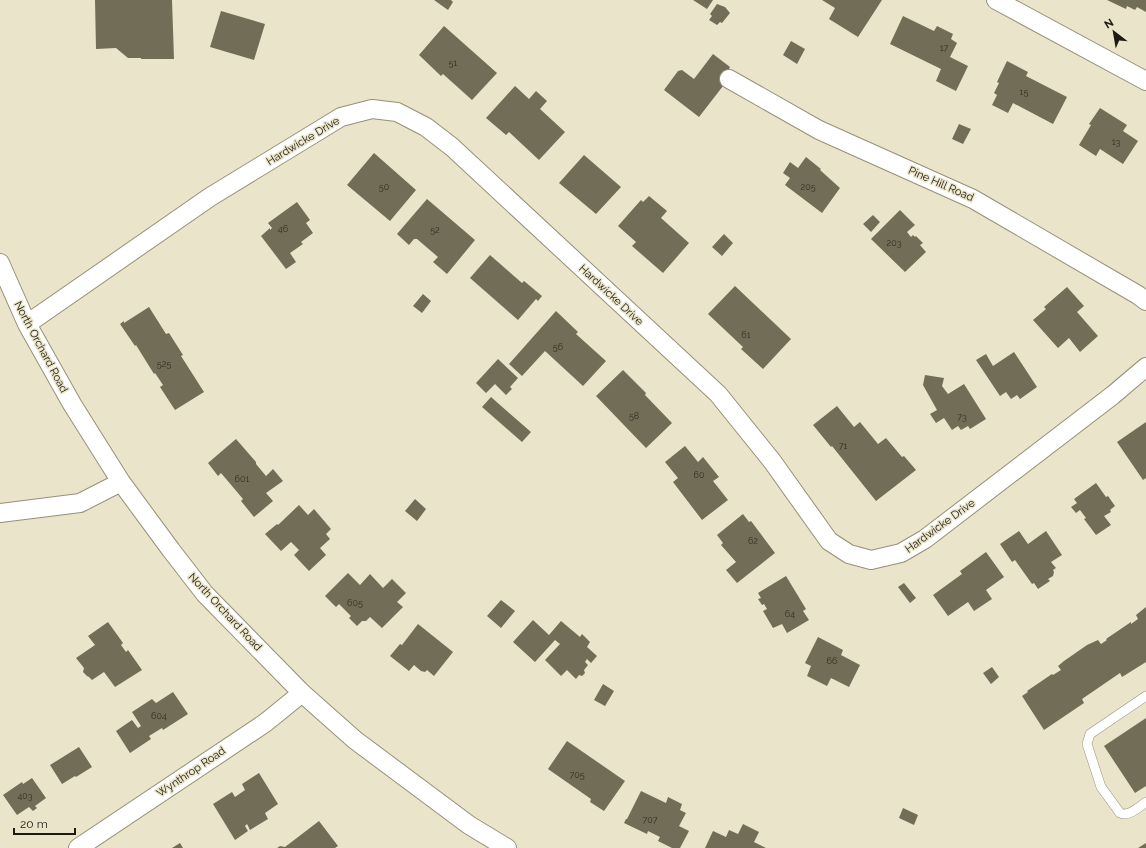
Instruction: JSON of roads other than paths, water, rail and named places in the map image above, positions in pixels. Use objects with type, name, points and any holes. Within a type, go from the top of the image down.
[{"type":"street","points":[[996,0],[1146,81]]},
{"type":"street","name":"Pine Hill Road","points":[[729,79],[819,130],[973,199],[1146,301]]},
{"type":"street","name":"Hardwicke Drive","points":[[27,324],[210,197],[341,118],[372,109],[397,112],[426,127],[452,148],[718,394],[772,461],[829,541],[849,554],[871,560],[901,553],[925,539],[1113,396],[1146,367]]},
{"type":"street","name":"North Orchard Road","points":[[0,263],[27,324],[72,404],[121,482],[205,594],[302,693],[355,740],[469,825],[507,848]]},
{"type":"street","points":[[0,514],[80,502],[121,482]]},
{"type":"street","name":"Wynthrop Road","points":[[78,848],[265,723],[302,693]]},
{"type":"lane","points":[[1146,696],[1090,734],[1088,744],[1101,786],[1120,813],[1124,815],[1128,814],[1146,802]]}]
